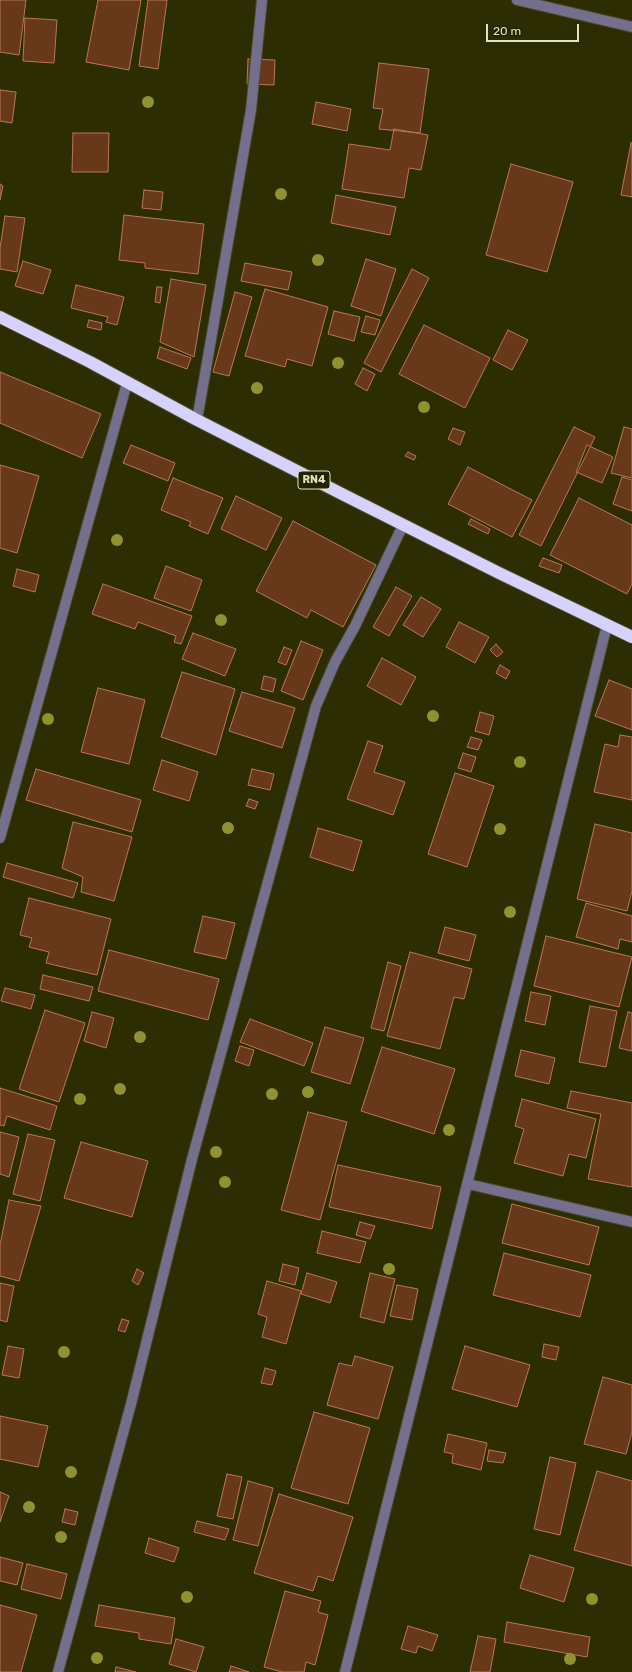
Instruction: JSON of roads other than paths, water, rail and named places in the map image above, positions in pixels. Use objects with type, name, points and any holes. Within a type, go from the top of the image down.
[{"type":"highway","name":"RN4","points":[[0,317],[90,362],[197,420],[403,525],[632,637]]},
{"type":"street","points":[[197,420],[251,110],[262,0]]},
{"type":"street","points":[[517,0],[632,27]]},
{"type":"street","points":[[0,838],[127,382]]},
{"type":"street","points":[[58,1672],[131,1404],[192,1159],[316,706],[335,662],[355,626],[403,525]]},
{"type":"street","points":[[345,1672],[607,625]]},
{"type":"street","points":[[468,1184],[632,1222]]}]
